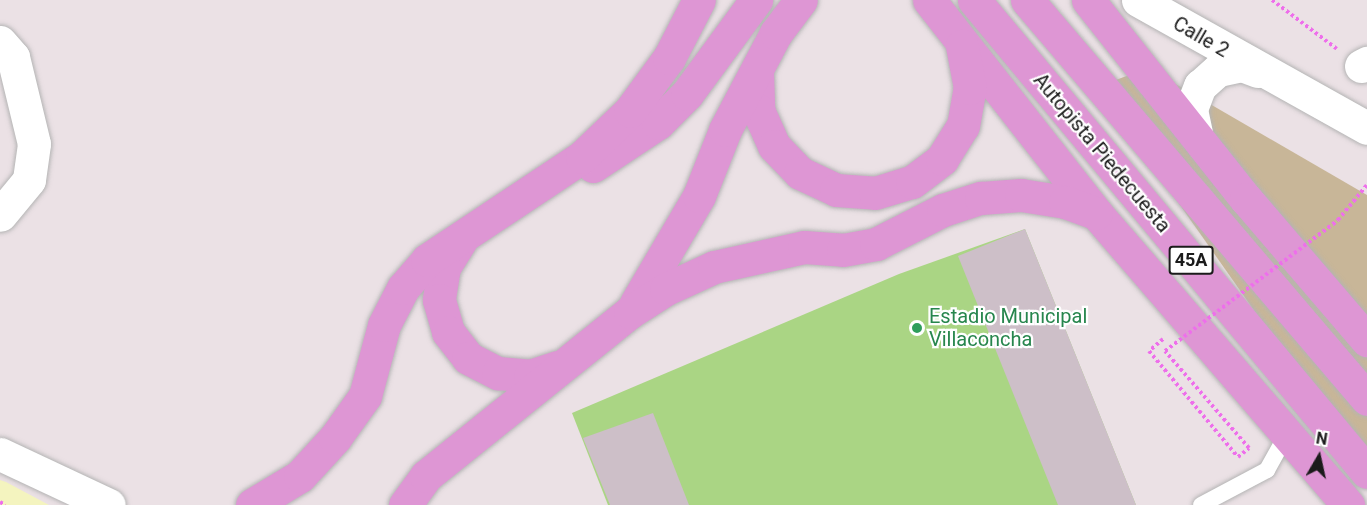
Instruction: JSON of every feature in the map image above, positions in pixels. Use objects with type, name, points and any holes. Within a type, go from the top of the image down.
[{"type":"highway","points":[[252,505],[300,476],[335,438],[365,396],[384,325],[403,288],[427,260],[461,240],[582,157],[630,111],[669,58],[699,0]]},
{"type":"highway","points":[[528,194],[601,163],[658,123],[687,94],[756,0]]},
{"type":"highway","points":[[630,312],[699,196],[725,130],[776,33],[801,0]]},
{"type":"highway","name":"Autopista Piedecuesta","points":[[974,0],[1367,472]]},
{"type":"highway","points":[[1088,0],[1196,133],[1245,199],[1367,340]]},
{"type":"highway","points":[[757,72],[758,110],[774,146],[800,173],[836,190],[875,193],[912,182],[942,159],[963,126],[970,88],[964,50],[936,8]]},
{"type":"highway","points":[[936,8],[1096,213],[1286,436],[1348,505]]},
{"type":"highway","name":"45A","points":[[1034,9],[1367,399]]},
{"type":"highway","points":[[405,505],[426,476],[630,312],[666,289],[714,267],[804,247],[843,250],[876,244],[943,210],[981,198],[1021,195],[1065,202],[1096,213]]},
{"type":"highway","points":[[461,240],[444,267],[439,300],[447,332],[468,358],[498,373],[530,376],[562,365]]},
{"type":"street","name":"Calle 2","points":[[1138,0],[1265,74],[1367,128]]},
{"type":"street","points":[[0,42],[13,57],[28,108],[34,144],[29,180],[0,215]]},
{"type":"street","name":"Calle 2","points":[[1196,133],[1191,109],[1200,86],[1218,70],[1242,65],[1265,74]]},
{"type":"street","points":[[0,454],[109,505]]},
{"type":"lane","points":[[1201,505],[1267,470],[1286,436]]},
{"type":"path","points":[[1272,0],[1364,65]]},
{"type":"path","points":[[1238,457],[1249,448],[1165,351],[1338,220],[1367,185]]},
{"type":"path","points":[[0,502],[5,505]]},
{"type":"shaded area","points":[[1148,68],[1367,195],[1367,471],[1097,87]]},
{"type":"green space","name":"Estadio Municipal Villaconcha","points":[[1025,229],[1136,505],[608,505],[572,413],[899,274]]},
{"type":"green space","points":[[0,480],[6,482],[49,505],[0,505]]},
{"type":"building","points":[[1025,229],[1136,505],[1058,505],[958,256]]},
{"type":"building","points":[[653,413],[689,505],[610,505],[583,438]]},
{"type":"place","name":"Estadio Municipal Villaconcha","points":[[917,328]]}]
